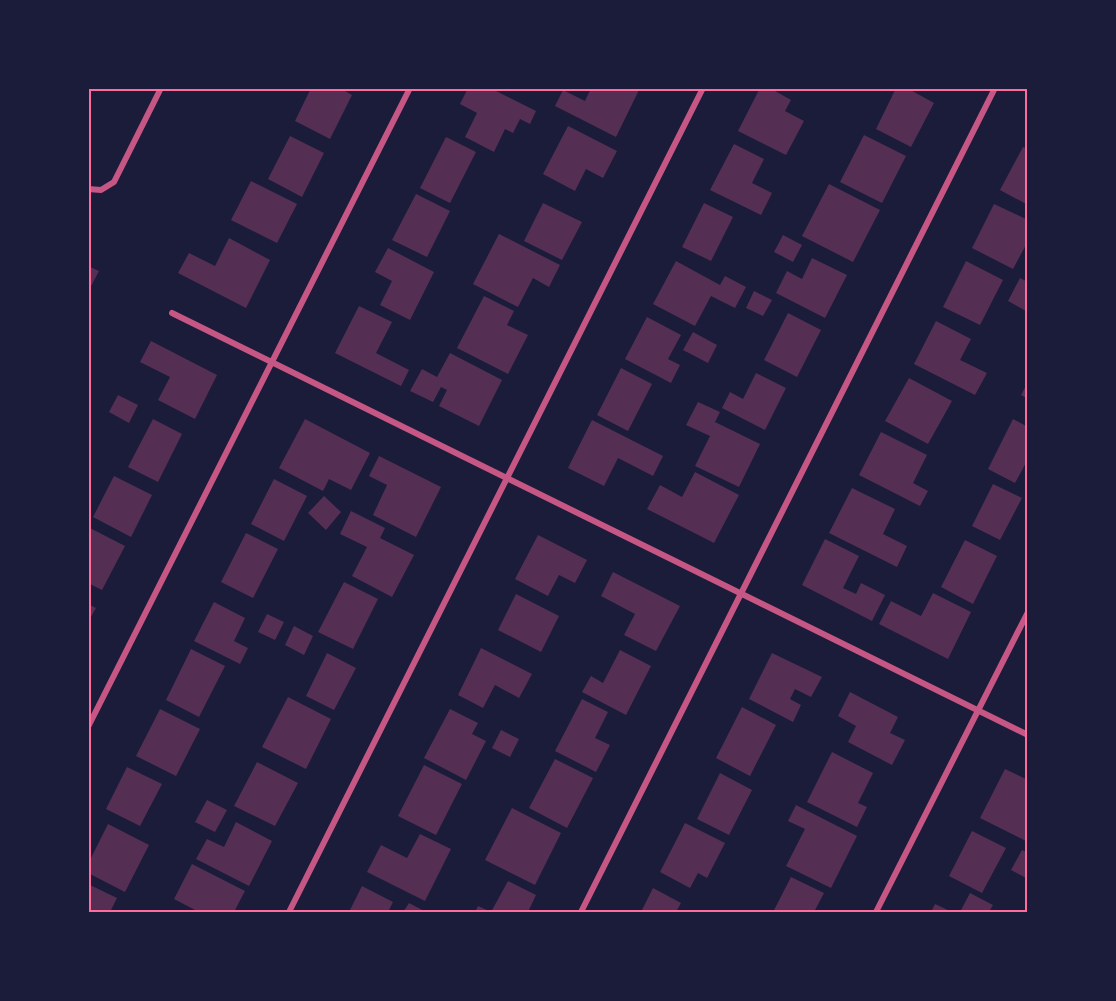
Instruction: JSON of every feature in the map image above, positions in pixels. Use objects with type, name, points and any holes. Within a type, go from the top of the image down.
[{"type":"street","points":[[88,189],[101,190],[114,182],[161,88]]},
{"type":"street","points":[[88,727],[410,88]]},
{"type":"street","points":[[289,912],[703,88]]},
{"type":"street","points":[[581,912],[995,88]]},
{"type":"street","points":[[172,313],[1028,735]]},
{"type":"street","points":[[876,912],[1028,612]]},
{"type":"building","points":[[311,88],[340,88],[352,95],[330,139],[295,121]]},
{"type":"building","points":[[468,88],[490,88],[536,111],[530,124],[520,119],[513,133],[505,129],[494,152],[465,137],[477,113],[460,104]]},
{"type":"building","points":[[591,88],[636,88],[639,90],[616,137],[555,106],[563,90],[585,101]]},
{"type":"building","points":[[760,88],[770,88],[791,100],[785,111],[804,121],[786,155],[738,131]]},
{"type":"building","points":[[896,88],[907,88],[934,103],[911,147],[876,129]]},
{"type":"building","points":[[568,126],[617,151],[603,178],[586,169],[575,191],[543,174]]},
{"type":"building","points":[[864,135],[906,156],[882,203],[840,182]]},
{"type":"building","points":[[290,136],[324,153],[302,197],[268,179]]},
{"type":"building","points":[[446,137],[476,152],[450,203],[420,188]]},
{"type":"building","points":[[734,144],[764,159],[752,183],[772,193],[761,215],[710,190]]},
{"type":"building","points":[[1023,147],[1028,149],[1028,205],[1000,190]]},
{"type":"building","points":[[251,181],[297,204],[277,243],[231,220]]},
{"type":"building","points":[[829,184],[880,210],[853,262],[802,236]]},
{"type":"building","points":[[416,194],[450,211],[427,257],[392,240]]},
{"type":"building","points":[[543,203],[582,222],[562,260],[524,241]]},
{"type":"building","points":[[704,203],[733,217],[711,261],[682,247]]},
{"type":"building","points":[[994,204],[1028,220],[1028,241],[1013,269],[972,248]]},
{"type":"building","points":[[499,234],[560,265],[549,287],[533,278],[518,307],[473,284]]},
{"type":"building","points":[[783,235],[802,245],[793,262],[774,252]]},
{"type":"building","points":[[229,238],[270,260],[246,308],[178,273],[189,253],[215,266]]},
{"type":"building","points":[[388,248],[434,272],[410,320],[380,305],[392,281],[375,272]]},
{"type":"building","points":[[812,258],[847,275],[825,318],[776,293],[787,271],[802,279]]},
{"type":"building","points":[[676,261],[720,285],[725,276],[746,287],[735,308],[711,296],[695,326],[653,304]]},
{"type":"building","points":[[966,261],[1003,280],[980,325],[943,307]]},
{"type":"building","points":[[88,266],[99,271],[88,292]]},
{"type":"building","points":[[1020,278],[1028,282],[1026,311],[1008,301]]},
{"type":"building","points":[[754,291],[772,300],[763,316],[746,308]]},
{"type":"building","points":[[484,296],[514,311],[507,325],[528,335],[508,374],[457,348]]},
{"type":"building","points":[[359,306],[392,322],[376,353],[409,370],[401,386],[335,353]]},
{"type":"building","points":[[788,313],[821,330],[797,377],[764,360]]},
{"type":"building","points":[[647,317],[681,335],[668,359],[680,365],[671,383],[625,359]]},
{"type":"building","points":[[936,321],[971,339],[960,360],[987,373],[975,395],[914,364]]},
{"type":"building","points":[[693,332],[717,345],[708,363],[683,350]]},
{"type":"building","points":[[151,341],[217,375],[195,419],[158,400],[170,377],[140,362]]},
{"type":"building","points":[[450,353],[502,380],[479,426],[439,406],[447,390],[441,387],[433,402],[410,391],[422,369],[437,377]]},
{"type":"building","points":[[621,368],[652,384],[628,431],[597,415]]},
{"type":"building","points":[[756,373],[786,388],[765,430],[722,408],[730,392],[743,399]]},
{"type":"building","points":[[909,378],[952,401],[928,444],[885,421]]},
{"type":"building","points":[[1028,382],[1028,399],[1021,395]]},
{"type":"building","points":[[118,395],[138,405],[129,423],[109,412]]},
{"type":"building","points":[[698,402],[720,412],[715,422],[760,444],[739,487],[695,466],[710,436],[686,425]]},
{"type":"building","points":[[153,419],[182,434],[158,482],[128,467]]},
{"type":"building","points":[[305,419],[370,453],[351,490],[329,479],[323,491],[279,468]]},
{"type":"building","points":[[1013,419],[1028,427],[1028,459],[1015,483],[988,469]]},
{"type":"building","points":[[592,420],[663,456],[653,476],[618,458],[604,486],[568,468]]},
{"type":"building","points":[[881,432],[927,455],[913,483],[928,491],[920,506],[859,475]]},
{"type":"building","points":[[379,456],[441,487],[416,537],[373,515],[387,485],[369,476]]},
{"type":"building","points":[[695,472],[739,495],[714,543],[647,509],[660,485],[682,497]]},
{"type":"building","points":[[114,476],[152,495],[131,537],[93,517]]},
{"type":"building","points":[[274,479],[307,496],[284,541],[251,524]]},
{"type":"building","points":[[993,484],[1022,498],[1000,540],[972,526]]},
{"type":"building","points":[[852,488],[895,509],[883,534],[907,546],[897,567],[829,533]]},
{"type":"building","points":[[324,496],[341,512],[326,530],[308,513]]},
{"type":"building","points":[[351,511],[385,528],[380,538],[414,555],[392,597],[352,576],[367,547],[340,534]]},
{"type":"building","points":[[88,527],[125,546],[102,590],[88,583]]},
{"type":"building","points":[[246,533],[278,549],[253,598],[221,582]]},
{"type":"building","points":[[538,535],[587,560],[575,583],[559,575],[548,596],[515,579]]},
{"type":"building","points":[[825,539],[859,556],[843,588],[856,594],[861,583],[885,595],[872,621],[802,585]]},
{"type":"building","points":[[965,540],[997,556],[973,604],[941,587]]},
{"type":"building","points":[[613,572],[680,606],[656,651],[624,635],[635,614],[601,596]]},
{"type":"building","points":[[344,582],[378,599],[353,649],[318,632]]},
{"type":"building","points":[[933,593],[971,612],[948,659],[879,624],[891,601],[921,616]]},
{"type":"building","points":[[516,594],[559,616],[541,652],[498,630]]},
{"type":"building","points":[[214,602],[245,618],[234,641],[248,648],[240,664],[194,641]]},
{"type":"building","points":[[88,604],[96,608],[88,622]]},
{"type":"building","points":[[267,614],[284,622],[275,640],[258,632]]},
{"type":"building","points":[[294,626],[313,636],[304,655],[285,645]]},
{"type":"building","points":[[481,648],[532,674],[519,698],[495,685],[483,708],[458,695]]},
{"type":"building","points":[[191,649],[225,666],[199,717],[166,700]]},
{"type":"building","points":[[620,650],[651,666],[626,715],[582,692],[591,676],[603,683]]},
{"type":"building","points":[[327,653],[356,668],[334,710],[306,696]]},
{"type":"building","points":[[772,653],[822,677],[811,697],[795,689],[790,699],[801,705],[793,722],[749,699]]},
{"type":"building","points":[[850,692],[898,717],[890,733],[905,740],[892,765],[848,742],[856,726],[838,716]]},
{"type":"building","points":[[288,697],[331,719],[306,769],[262,747]]},
{"type":"building","points":[[582,699],[608,712],[595,738],[610,745],[596,772],[555,751]]},
{"type":"building","points":[[742,707],[776,725],[750,776],[716,758]]},
{"type":"building","points":[[160,709],[200,729],[176,776],[136,756]]},
{"type":"building","points":[[450,709],[478,723],[472,734],[486,741],[466,780],[424,758]]},
{"type":"building","points":[[501,730],[519,739],[510,757],[492,748]]},
{"type":"building","points":[[832,752],[873,773],[858,803],[867,807],[857,827],[807,802]]},
{"type":"building","points":[[555,759],[593,778],[567,828],[529,808]]},
{"type":"building","points":[[257,762],[298,783],[275,826],[234,806]]},
{"type":"building","points":[[424,765],[462,784],[436,835],[398,816]]},
{"type":"building","points":[[127,767],[162,784],[140,826],[106,809]]},
{"type":"building","points":[[1005,769],[1028,780],[1028,842],[980,818]]},
{"type":"building","points":[[720,773],[752,790],[729,835],[697,819]]},
{"type":"building","points":[[207,800],[227,810],[215,832],[195,822]]},
{"type":"building","points":[[796,805],[857,836],[831,888],[786,866],[805,829],[788,821]]},
{"type":"building","points":[[512,808],[561,833],[535,885],[485,860]]},
{"type":"building","points":[[236,822],[272,841],[249,886],[196,859],[207,839],[224,847]]},
{"type":"building","points":[[685,823],[725,843],[707,878],[698,873],[690,888],[660,872]]},
{"type":"building","points":[[108,824],[149,845],[125,892],[88,873],[88,864]]},
{"type":"building","points":[[972,831],[1006,848],[982,893],[949,876]]},
{"type":"building","points":[[420,834],[451,849],[425,901],[367,872],[381,845],[407,858]]},
{"type":"building","points":[[1022,850],[1028,853],[1028,879],[1011,870]]},
{"type":"building","points":[[192,864],[245,891],[234,912],[196,912],[174,899]]},
{"type":"building","points":[[791,877],[824,893],[814,912],[773,912]]},
{"type":"building","points":[[508,881],[536,895],[528,912],[491,912]]},
{"type":"building","points":[[88,884],[117,898],[110,912],[88,912]]},
{"type":"building","points":[[362,886],[393,902],[388,912],[349,912]]},
{"type":"building","points":[[653,888],[681,903],[676,912],[641,912]]},
{"type":"building","points":[[970,893],[993,905],[989,912],[960,912]]},
{"type":"building","points":[[409,903],[426,912],[403,912]]},
{"type":"building","points":[[935,904],[952,912],[931,912]]},
{"type":"building","points":[[478,906],[491,912],[475,912]]}]
